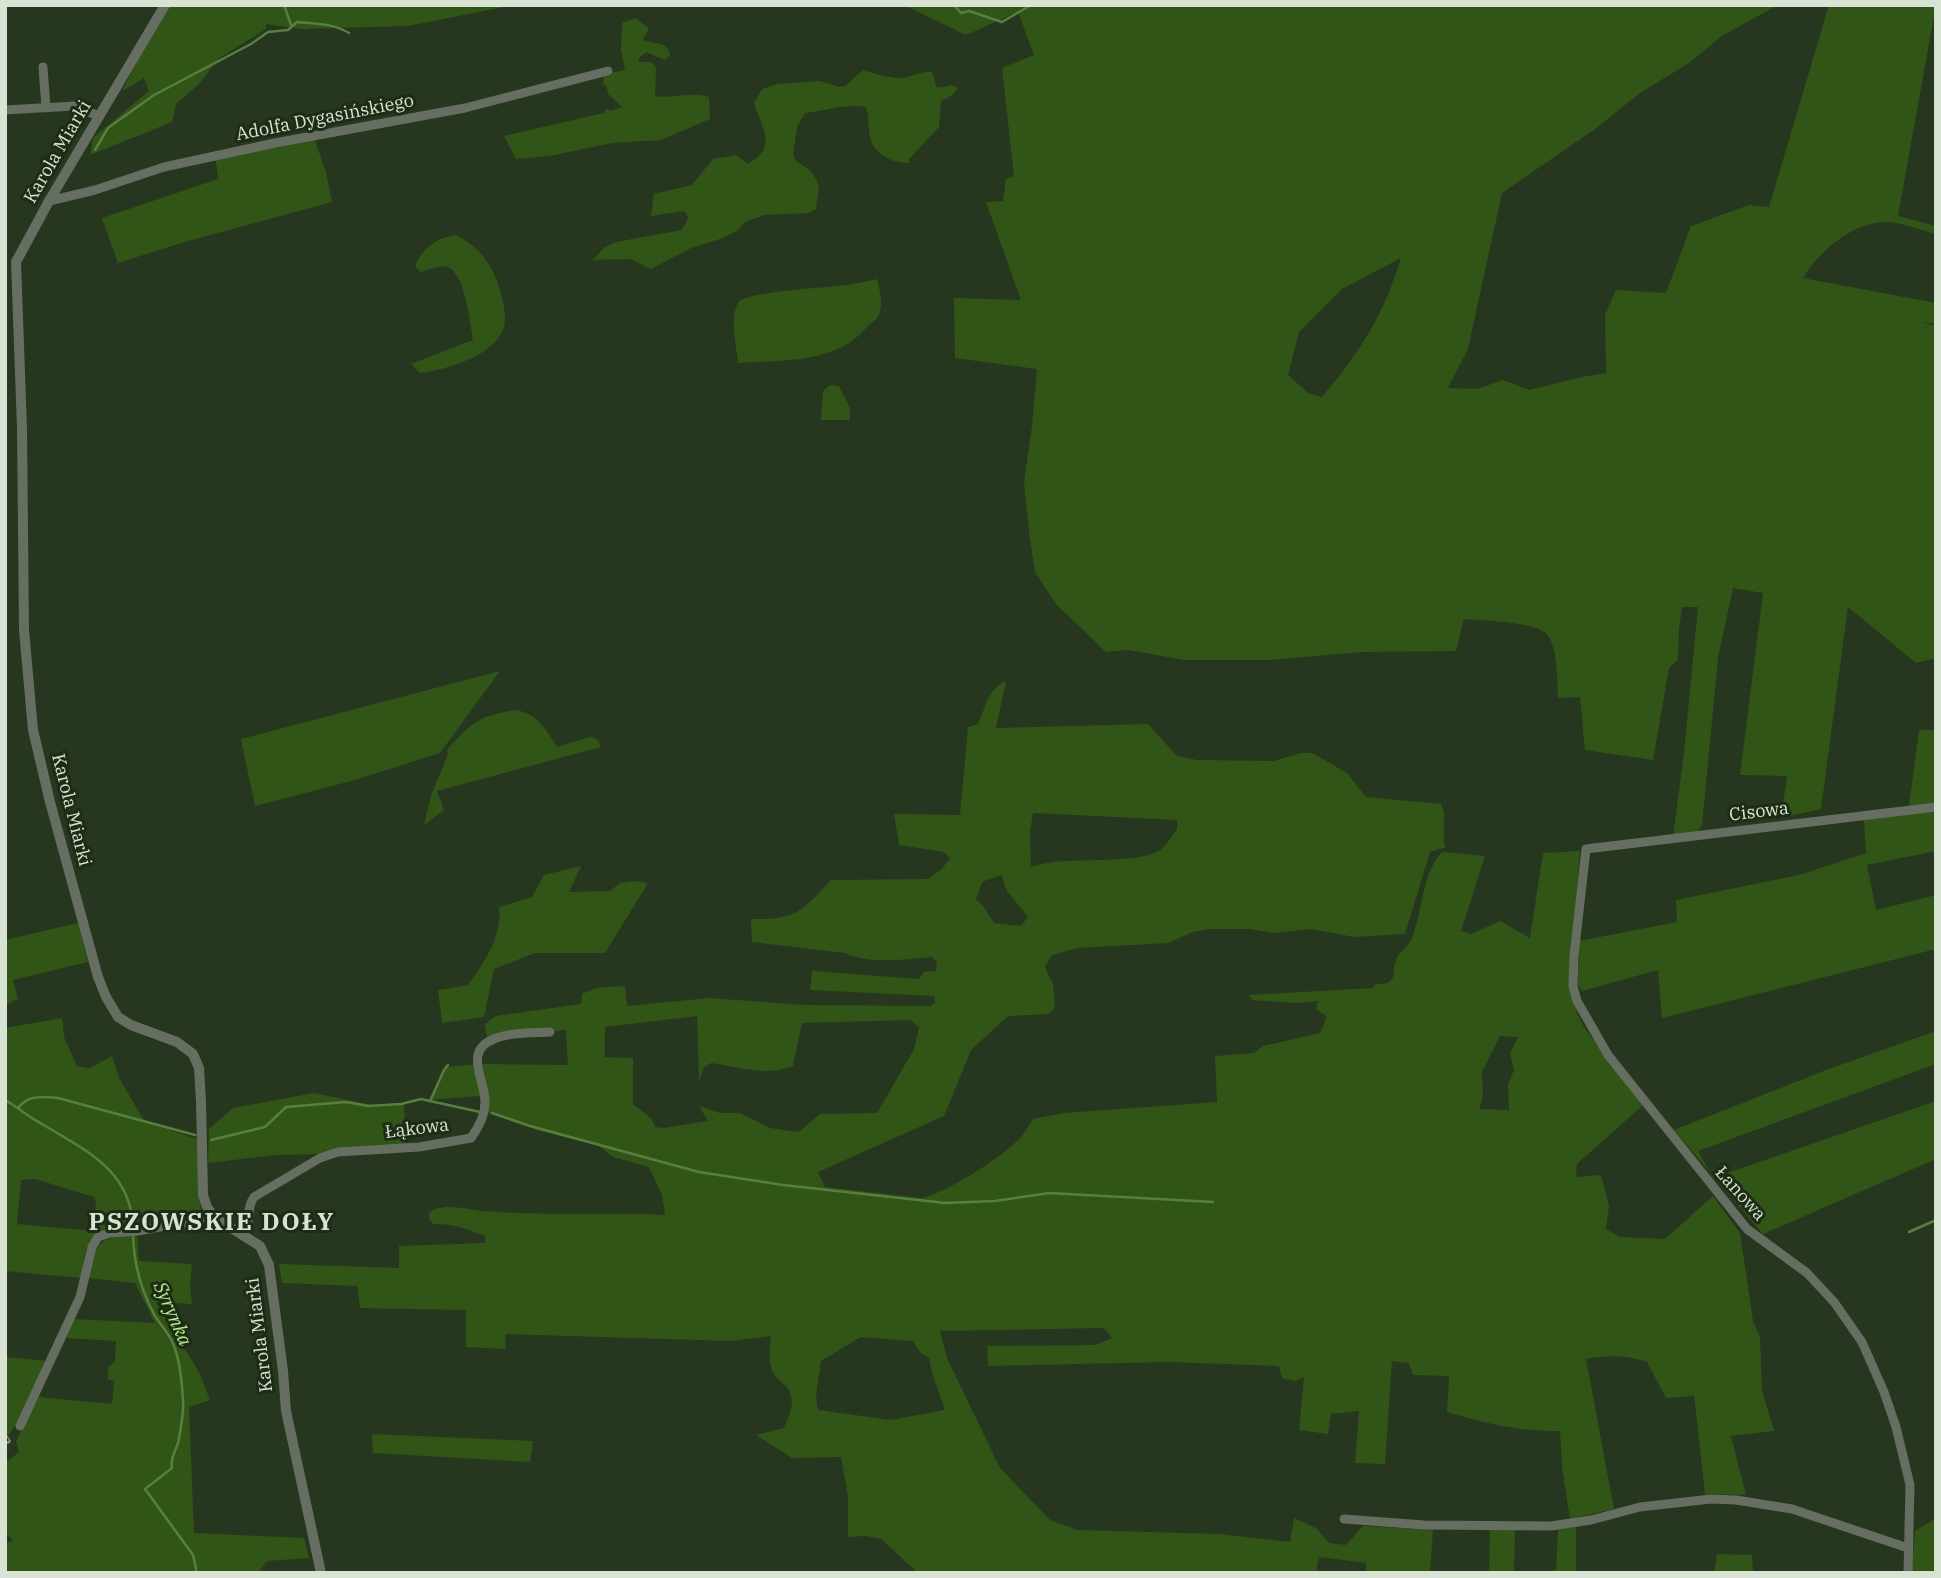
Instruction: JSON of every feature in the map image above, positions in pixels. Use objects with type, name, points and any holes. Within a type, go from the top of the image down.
[{"type":"street","name":"Karola Miarki","points":[[165,5],[48,201],[16,262],[22,429],[24,630],[33,730],[77,905],[106,997],[118,1017],[190,1050],[196,1061],[201,1101],[203,1195],[207,1207],[214,1217],[260,1246],[269,1265],[278,1321],[286,1411],[321,1573]]},
{"type":"street","points":[[43,67],[46,108]]},
{"type":"street","name":"Adolfa Dygasińskiego","points":[[48,201],[95,190],[164,167],[275,143],[465,108],[608,71]]},
{"type":"street","points":[[5,110],[74,106],[99,116]]},
{"type":"street","name":"Cisowa","points":[[1586,849],[1936,807]]},
{"type":"street","name":"Łanowa","points":[[1586,849],[1574,956],[1573,986],[1577,1001],[1608,1055],[1747,1229],[1807,1273],[1849,1321],[1884,1392],[1903,1453],[1910,1485],[1908,1573]]},
{"type":"street","name":"Łąkowa","points":[[243,1236],[249,1225],[249,1205],[254,1197],[320,1158],[338,1152],[419,1147],[471,1138],[485,1105],[476,1061],[480,1049],[494,1039],[550,1032]]},
{"type":"street","points":[[20,1426],[80,1297],[94,1242],[103,1234],[198,1222],[214,1217]]},
{"type":"street","points":[[1343,1519],[1424,1525],[1551,1526],[1591,1520],[1640,1507],[1711,1499],[1736,1500],[1793,1509],[1908,1548]]},
{"type":"green space","points":[[166,5],[514,5],[408,26],[302,29],[266,24],[266,29],[218,59],[199,84],[176,104],[172,122],[90,155],[93,138],[149,91],[144,78],[122,91]]},
{"type":"green space","points":[[904,5],[1778,5],[1722,36],[1689,63],[1640,93],[1595,129],[1502,193],[1468,349],[1448,388],[1477,389],[1503,380],[1529,390],[1606,373],[1605,315],[1616,290],[1666,293],[1691,226],[1749,205],[1769,207],[1829,5],[1936,5],[1898,216],[1936,226],[1936,234],[1895,223],[1870,224],[1836,241],[1817,259],[1803,278],[1936,303],[1936,324],[1922,322],[1936,326],[1936,658],[1916,663],[1848,607],[1821,809],[1781,818],[1787,776],[1740,775],[1763,593],[1733,588],[1718,658],[1702,825],[1696,834],[1673,836],[1698,607],[1682,607],[1678,660],[1669,668],[1653,760],[1585,750],[1580,697],[1558,698],[1556,659],[1549,637],[1544,632],[1523,625],[1464,619],[1456,651],[1361,652],[1269,660],[1185,660],[1128,650],[1106,652],[1056,604],[1035,572],[1024,482],[1037,369],[955,358],[954,298],[1021,300],[986,202],[1003,201],[1006,179],[1014,176],[1002,68],[1034,55],[1018,12],[966,35]],"holes":[[[1401,258],[1369,332],[1322,397],[1308,393],[1288,375],[1299,332],[1342,289]]]},
{"type":"green space","points":[[635,18],[649,28],[643,40],[663,45],[670,55],[665,60],[646,52],[638,59],[640,62],[652,62],[656,68],[655,96],[709,97],[710,119],[661,140],[612,143],[550,156],[516,159],[504,136],[604,113],[607,108],[610,111],[622,107],[608,94],[603,83],[604,74],[625,70],[621,49],[622,23]]},
{"type":"green space","points":[[863,70],[899,78],[932,72],[937,88],[951,85],[958,88],[951,96],[941,101],[939,127],[909,159],[909,163],[894,161],[877,150],[870,138],[866,107],[843,107],[805,113],[797,127],[793,155],[797,162],[810,170],[817,181],[819,186],[816,209],[809,213],[764,215],[745,222],[737,231],[691,248],[651,269],[630,259],[593,260],[605,247],[616,242],[682,230],[688,218],[685,211],[651,216],[654,194],[692,185],[713,159],[736,155],[748,164],[757,157],[763,150],[765,136],[754,103],[762,89],[777,84],[820,81],[839,87],[845,86]]},
{"type":"green space","points":[[312,132],[326,172],[332,202],[118,263],[102,218],[218,179],[215,153]]},
{"type":"green space","points":[[455,235],[473,246],[491,268],[502,297],[504,325],[495,342],[476,356],[441,369],[420,373],[411,364],[473,340],[463,289],[454,271],[442,266],[421,272],[415,267],[430,245]]},
{"type":"green space","points":[[877,279],[881,298],[880,313],[854,340],[824,354],[807,358],[738,363],[734,317],[738,303],[744,299]]},
{"type":"green space","points":[[830,385],[839,386],[850,408],[850,420],[821,420],[823,391]]},
{"type":"green space","points":[[500,671],[440,753],[355,780],[255,806],[241,739]]},
{"type":"green space","points":[[1006,681],[996,728],[1148,724],[1177,756],[1197,760],[1274,761],[1301,753],[1312,753],[1347,773],[1366,797],[1441,804],[1446,847],[1430,852],[1405,934],[1354,937],[1311,929],[1276,933],[1250,929],[1209,929],[1193,932],[1168,943],[1078,948],[1052,955],[1045,967],[1053,984],[1055,1008],[1048,1014],[1008,1016],[971,1050],[944,1116],[818,1172],[825,1187],[921,1198],[959,1182],[988,1164],[1021,1137],[1033,1119],[1064,1113],[1217,1102],[1215,1056],[1254,1053],[1263,1046],[1320,1033],[1327,1017],[1316,1009],[1318,1001],[1296,1003],[1252,1000],[1249,995],[1373,988],[1375,984],[1391,981],[1397,957],[1412,938],[1429,873],[1440,854],[1444,852],[1485,856],[1461,931],[1471,934],[1500,921],[1530,938],[1543,853],[1580,851],[1569,985],[1584,1027],[1643,1105],[1577,1164],[1576,1177],[1601,1175],[1609,1206],[1606,1229],[1620,1237],[1665,1239],[1713,1196],[1740,1233],[1753,1321],[1760,1337],[1762,1391],[1774,1431],[1731,1436],[1746,1495],[1705,1494],[1694,1396],[1666,1398],[1647,1362],[1632,1358],[1609,1356],[1586,1359],[1614,1509],[1570,1519],[1560,1431],[1503,1426],[1447,1412],[1449,1376],[1413,1375],[1409,1363],[1392,1361],[1385,1464],[1355,1463],[1359,1411],[1331,1414],[1328,1434],[1299,1430],[1304,1377],[1295,1381],[1282,1378],[1279,1366],[1169,1362],[988,1366],[987,1346],[1095,1345],[1112,1338],[1104,1328],[940,1331],[947,1358],[1000,1468],[1050,1520],[1078,1530],[1219,1534],[1290,1542],[1294,1518],[1316,1528],[1329,1543],[1346,1545],[1363,1526],[1433,1530],[1430,1573],[1366,1573],[1366,1563],[1319,1557],[1316,1573],[918,1573],[881,1539],[848,1537],[848,1496],[841,1457],[792,1458],[756,1435],[784,1428],[791,1407],[789,1391],[774,1375],[771,1366],[771,1336],[731,1341],[505,1334],[506,1349],[466,1347],[466,1310],[360,1308],[357,1286],[282,1283],[279,1264],[399,1268],[399,1246],[485,1243],[485,1236],[454,1226],[433,1224],[429,1213],[441,1208],[528,1213],[665,1215],[662,1195],[649,1167],[613,1157],[599,1146],[537,1130],[488,1113],[479,1096],[431,1100],[447,1067],[480,1064],[568,1065],[566,1030],[487,1037],[485,1024],[496,1016],[581,1004],[582,994],[596,988],[625,986],[627,1006],[709,998],[806,1005],[931,1006],[935,1002],[934,996],[810,990],[812,971],[919,979],[924,972],[936,971],[937,962],[932,957],[865,959],[845,953],[752,942],[751,919],[778,918],[797,912],[831,880],[928,879],[942,869],[950,858],[944,852],[899,845],[894,814],[960,815],[968,727],[978,724],[990,694]],"holes":[[[1033,813],[1177,820],[1177,829],[1167,843],[1160,850],[1148,855],[1062,861],[1031,867],[1030,832]],[[1001,875],[1007,891],[1028,917],[1021,926],[994,923],[976,899],[982,882]],[[697,1016],[699,1082],[704,1068],[711,1063],[763,1071],[793,1066],[802,1023],[910,1020],[919,1027],[914,1049],[877,1113],[820,1114],[799,1132],[770,1128],[740,1113],[720,1113],[699,1106],[708,1121],[655,1127],[652,1119],[633,1104],[633,1058],[605,1057],[605,1027]],[[1500,1036],[1518,1037],[1510,1053],[1514,1070],[1508,1085],[1509,1110],[1479,1109],[1483,1097],[1482,1072]],[[861,1337],[912,1340],[921,1353],[929,1358],[945,1410],[891,1420],[818,1410],[816,1396],[821,1361]]]},
{"type":"green space","points":[[517,710],[536,720],[557,747],[590,737],[597,739],[601,747],[437,791],[444,810],[424,825],[431,795],[448,755],[447,750],[477,721]]},
{"type":"green space","points":[[1919,730],[1936,730],[1936,851],[1867,865],[1876,910],[1936,895],[1936,949],[1662,1018],[1658,970],[1582,991],[1578,985],[1579,941],[1677,922],[1676,900],[1799,875],[1866,853],[1864,820],[1909,806]]},
{"type":"green space","points":[[581,866],[569,892],[610,891],[620,883],[648,883],[605,953],[535,953],[494,969],[484,1017],[442,1023],[438,990],[468,985],[486,958],[495,938],[499,907],[532,897],[544,875]]},
{"type":"green space","points":[[78,923],[88,962],[13,980],[18,999],[5,1005],[5,940]]},
{"type":"green space","points":[[62,1018],[64,1037],[77,1066],[90,1068],[112,1056],[119,1078],[145,1122],[197,1139],[201,1213],[195,1219],[118,1229],[95,1214],[94,1197],[35,1179],[21,1180],[17,1224],[93,1231],[95,1219],[111,1230],[95,1236],[87,1247],[81,1278],[5,1271],[5,1028]]},
{"type":"green space","points":[[1936,1031],[1936,1064],[1698,1151],[1709,1171],[1674,1130],[1826,1070]]},
{"type":"green space","points":[[314,1093],[377,1106],[404,1103],[406,1146],[361,1147],[317,1154],[276,1155],[208,1163],[209,1129],[233,1108]]},
{"type":"green space","points":[[1936,1101],[1936,1159],[1763,1234],[1715,1177]]},
{"type":"green space","points":[[137,1234],[139,1261],[192,1264],[192,1304],[156,1302],[199,1372],[210,1400],[189,1407],[194,1533],[304,1538],[309,1558],[267,1561],[258,1573],[5,1573],[5,1543],[13,1541],[5,1532],[5,1463],[19,1452],[16,1442],[38,1397],[112,1404],[114,1381],[108,1379],[108,1367],[115,1362],[116,1341],[66,1338],[74,1319],[155,1323],[135,1283],[88,1278],[94,1256],[101,1244],[113,1238]]},
{"type":"green space","points":[[5,1357],[49,1361],[8,1436],[5,1431]]},
{"type":"green space","points":[[372,1434],[533,1441],[530,1462],[373,1453]]},
{"type":"green space","points":[[1936,1518],[1936,1573],[1911,1573],[1915,1531]]},
{"type":"green space","points":[[1576,1527],[1576,1573],[1538,1573],[1556,1570],[1558,1529]]},
{"type":"green space","points":[[1490,1528],[1515,1528],[1514,1573],[1489,1573]]},
{"type":"green space","points":[[1717,1554],[1752,1555],[1753,1573],[1714,1573]]},
{"type":"waterway","points":[[284,5],[291,25]]},
{"type":"waterway","points":[[954,5],[961,13],[969,11],[1002,22],[1031,5]]},
{"type":"waterway","points":[[95,150],[108,128],[154,95],[251,44],[268,32],[288,30],[297,22],[330,26],[349,33]]},
{"type":"waterway","points":[[431,1099],[448,1065]]},
{"type":"waterway","points":[[18,1108],[31,1098],[58,1098],[195,1135]]},
{"type":"waterway","points":[[211,1140],[265,1127],[286,1107],[346,1102],[368,1106],[401,1104],[421,1099],[480,1112]]},
{"type":"waterway","name":"Syrynka","points":[[5,1100],[87,1151],[114,1175],[124,1190],[133,1229]]},
{"type":"waterway","points":[[492,1113],[699,1172],[783,1185],[945,1203],[995,1201],[1049,1193],[1213,1202]]},
{"type":"waterway","points":[[1909,1232],[1936,1220]]},
{"type":"waterway","name":"Syrynka","points":[[133,1236],[145,1295],[176,1352],[183,1400],[181,1426],[172,1468],[145,1489],[193,1555],[197,1573]]},
{"type":"railway","points":[[5,1437],[8,1441]]},
{"type":"district","name":"PSZOWSKIE DOŁY","points":[[212,1223]]}]
